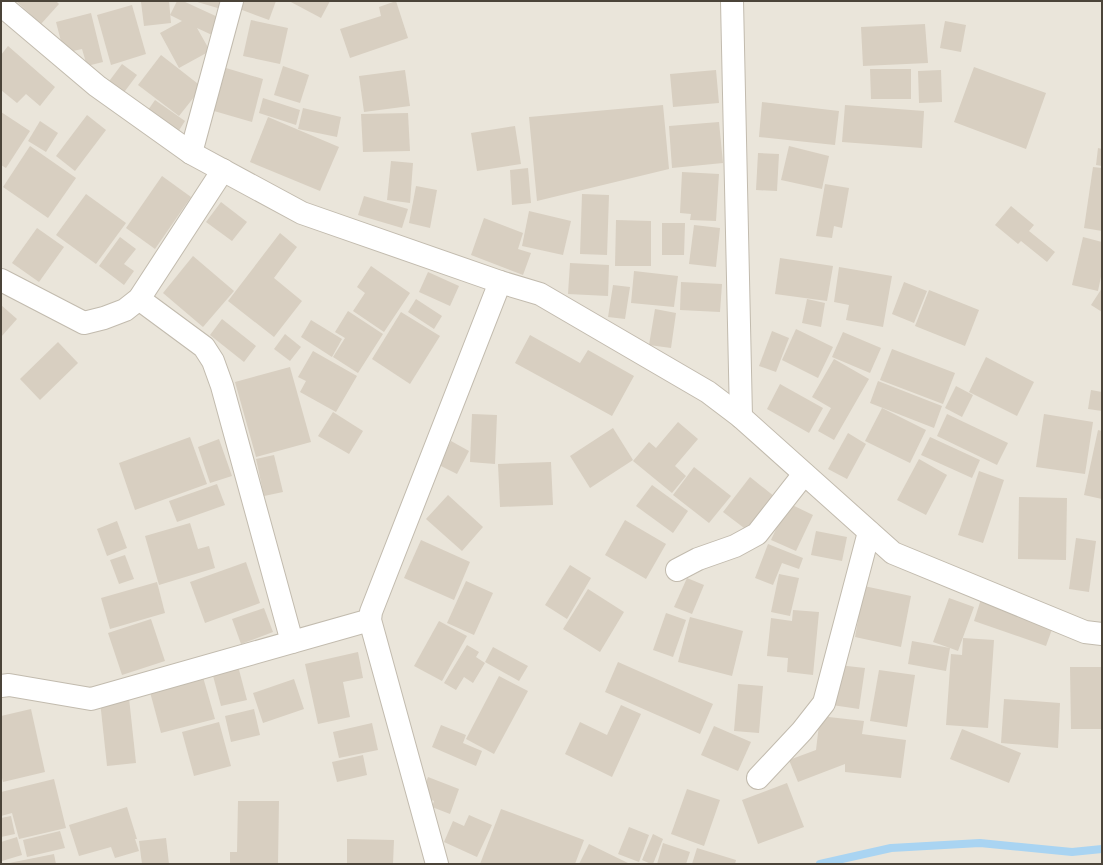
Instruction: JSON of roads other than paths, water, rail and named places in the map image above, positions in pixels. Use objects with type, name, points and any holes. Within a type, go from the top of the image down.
[{"type":"street","points":[[191,153],[232,1]]},
{"type":"street","points":[[732,1],[741,417]]},
{"type":"street","points":[[1,5],[97,86],[191,153],[302,213],[500,282],[540,294],[708,392],[741,417],[893,553],[1085,632],[1102,634]]},
{"type":"street","points":[[1,280],[84,323],[104,318],[125,310],[139,299],[223,170]]},
{"type":"street","points":[[437,864],[370,620],[374,605],[500,282]]},
{"type":"street","points":[[139,299],[204,348],[214,361],[292,642]]},
{"type":"street","points":[[677,570],[698,559],[736,546],[757,534],[804,474]]},
{"type":"street","points":[[758,778],[802,731],[824,703],[869,532]]},
{"type":"street","points":[[1,686],[91,699],[370,620]]},
{"type":"waterway","points":[[820,864],[891,848],[980,843],[1072,852],[1102,849]]}]
